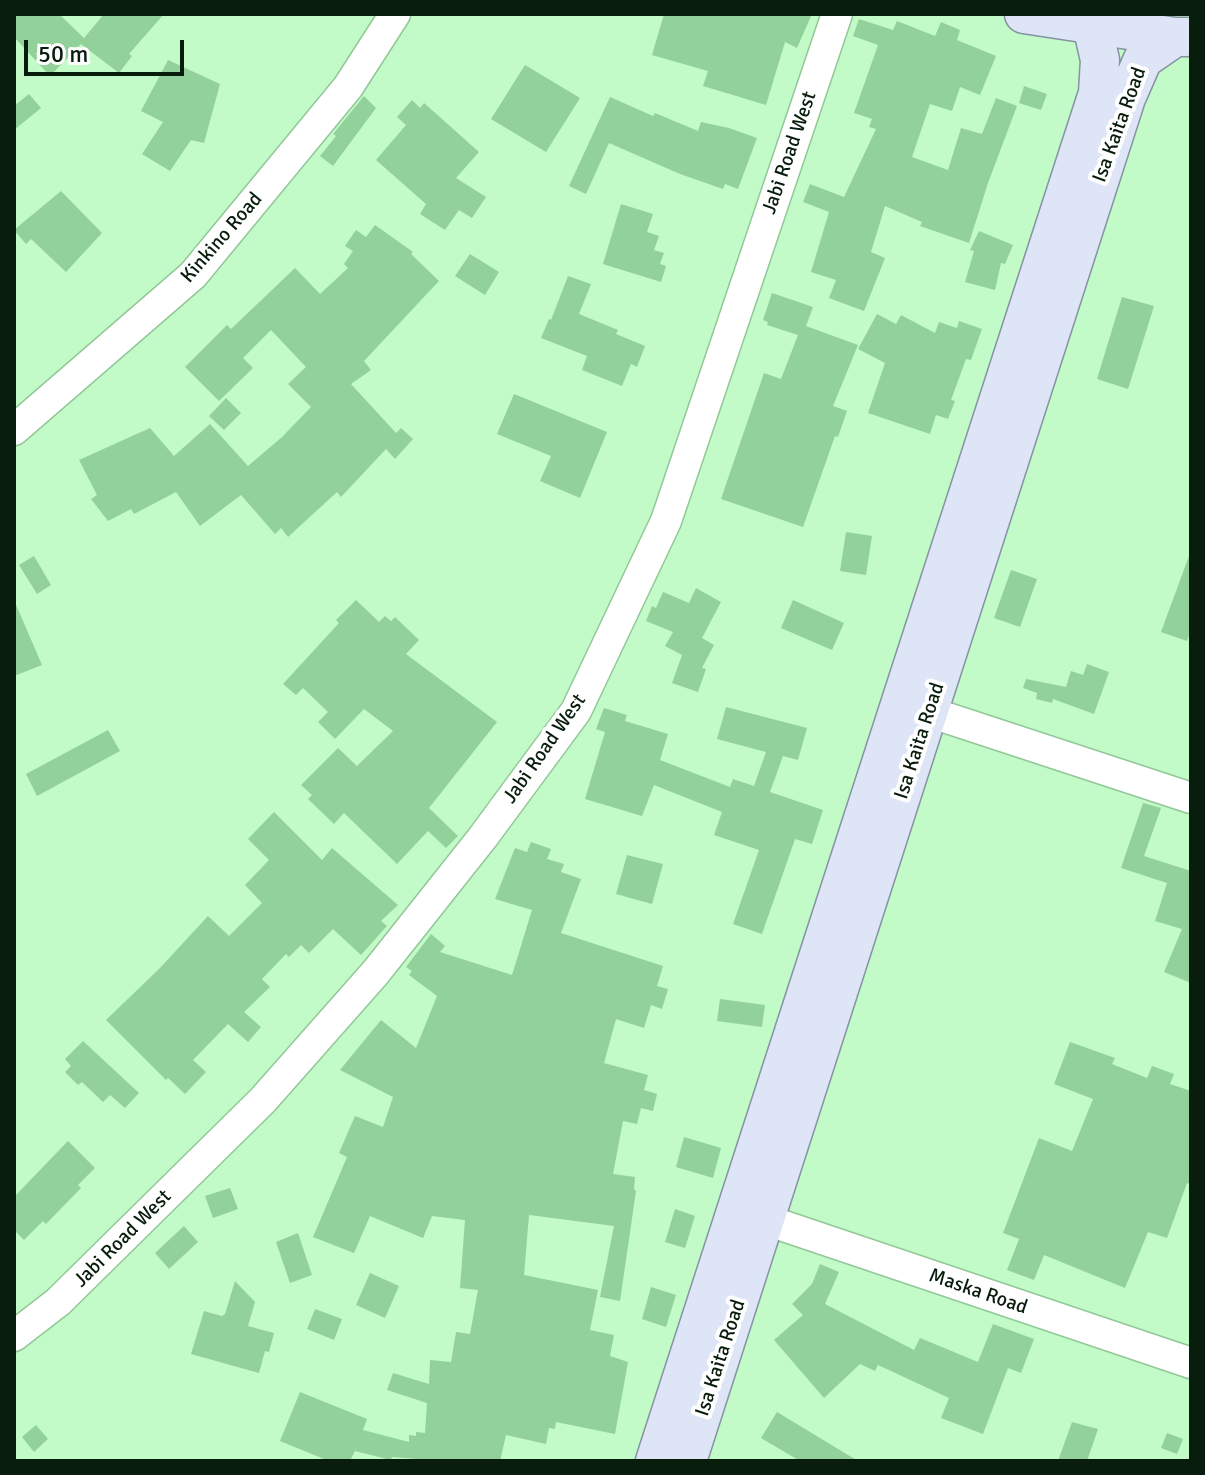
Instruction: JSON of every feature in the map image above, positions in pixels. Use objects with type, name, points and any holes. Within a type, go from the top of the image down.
[{"type":"main road","points":[[1024,14],[1183,37]]},
{"type":"main road","name":"Isa Kaita Road","points":[[687,1461],[929,712],[998,447],[1098,93],[1100,60],[1092,25]]},
{"type":"main road","name":"Isa Kaita Road","points":[[655,1461],[998,447],[1126,98],[1143,59],[1183,37]]},
{"type":"street","name":"Kinkino Road","points":[[14,430],[193,275],[348,87],[395,14]]},
{"type":"street","name":"Jabi Road West","points":[[14,1336],[58,1302],[263,1100],[376,972],[483,837],[576,711],[666,521],[837,14]]},
{"type":"street","points":[[929,712],[1191,798]]},
{"type":"street","name":"Maska Road","points":[[766,1220],[1191,1363]]},
{"type":"building","points":[[14,14],[59,14],[84,38],[104,14],[164,14],[129,54],[132,56],[119,73],[81,44],[50,76],[14,37]]},
{"type":"building","points":[[664,14],[812,14],[797,48],[785,42],[766,105],[703,86],[708,71],[652,55]]},
{"type":"building","points":[[859,19],[893,30],[897,21],[935,36],[941,22],[960,30],[957,40],[996,56],[980,95],[960,87],[952,111],[930,104],[912,157],[948,170],[961,128],[982,134],[996,98],[1017,106],[969,243],[920,226],[922,222],[885,206],[871,252],[885,258],[864,311],[829,298],[836,280],[811,272],[829,212],[803,202],[810,184],[844,197],[876,129],[869,127],[872,119],[854,113],[878,45],[853,36]]},
{"type":"building","points":[[168,60],[220,84],[204,143],[191,140],[170,171],[142,154],[163,122],[141,111]]},
{"type":"building","points":[[525,65],[580,98],[546,152],[491,119]]},
{"type":"building","points":[[1024,86],[1047,94],[1041,110],[1019,103]]},
{"type":"building","points":[[29,94],[41,108],[14,130],[14,106]]},
{"type":"building","points":[[364,96],[376,108],[333,166],[320,156],[336,136],[333,134]]},
{"type":"building","points":[[610,97],[698,131],[701,122],[757,138],[738,189],[725,184],[723,189],[680,174],[609,143],[586,194],[569,186]]},
{"type":"building","points":[[412,100],[420,108],[424,103],[479,152],[456,178],[486,197],[472,218],[459,210],[445,230],[420,214],[426,204],[376,160],[406,125],[397,117]]},
{"type":"building","points":[[61,191],[102,233],[66,272],[31,239],[26,244],[14,230]]},
{"type":"building","points":[[621,204],[653,214],[647,232],[659,236],[654,250],[664,253],[660,264],[666,266],[661,282],[603,264]]},
{"type":"building","points":[[375,225],[413,252],[411,254],[439,281],[364,361],[371,370],[351,384],[396,433],[401,428],[413,439],[395,459],[386,449],[341,497],[337,492],[288,537],[281,528],[275,534],[241,495],[200,526],[176,492],[134,514],[131,509],[108,521],[91,499],[97,495],[79,460],[150,428],[174,456],[210,424],[248,466],[311,407],[288,384],[306,367],[271,330],[243,358],[253,368],[219,401],[185,367],[227,325],[231,329],[295,268],[320,294],[348,268],[344,264],[353,251],[345,246],[356,230],[366,237]]},
{"type":"building","points":[[979,231],[1013,245],[1005,264],[1001,263],[995,290],[965,282],[974,251],[970,250]]},
{"type":"building","points":[[470,254],[499,272],[485,295],[455,276]]},
{"type":"building","points":[[568,276],[591,284],[579,314],[618,330],[616,334],[645,346],[637,367],[631,364],[622,386],[582,370],[587,356],[541,338]]},
{"type":"building","points":[[772,293],[813,307],[806,326],[858,345],[833,406],[847,411],[803,527],[721,499],[764,373],[781,379],[798,335],[767,325],[768,322],[763,320]]},
{"type":"building","points":[[1122,297],[1154,306],[1128,389],[1097,379]]},
{"type":"building","points":[[877,314],[896,324],[901,315],[935,333],[939,322],[957,328],[959,321],[982,329],[971,360],[966,359],[951,400],[955,401],[948,419],[936,415],[930,434],[868,413],[885,363],[858,349]]},
{"type":"building","points":[[514,394],[607,432],[580,498],[540,481],[551,456],[497,434]]},
{"type":"building","points":[[226,398],[241,413],[224,430],[209,416]]},
{"type":"building","points":[[846,532],[872,536],[866,575],[840,571]]},
{"type":"building","points":[[34,556],[51,585],[37,594],[19,565]]},
{"type":"building","points":[[1189,556],[1191,631],[1187,641],[1161,632]]},
{"type":"building","points":[[1011,570],[1037,579],[1020,627],[994,618]]},
{"type":"building","points":[[696,588],[721,602],[702,638],[714,645],[702,668],[706,669],[698,692],[672,683],[682,655],[665,646],[673,632],[646,621],[652,606],[656,608],[663,592],[689,603]]},
{"type":"building","points":[[14,600],[42,665],[14,676]]},
{"type":"building","points":[[356,600],[379,622],[385,616],[391,621],[395,617],[419,640],[406,654],[497,722],[429,808],[458,836],[446,848],[428,831],[397,864],[344,813],[334,824],[308,799],[312,795],[301,785],[338,748],[357,766],[393,731],[364,709],[335,739],[318,722],[328,712],[303,688],[296,695],[283,684]]},
{"type":"building","points":[[793,600],[844,623],[832,650],[781,628]]},
{"type":"building","points":[[1087,664],[1109,672],[1094,714],[1053,699],[1052,703],[1036,699],[1037,693],[1023,688],[1026,679],[1066,687],[1071,671],[1083,675]]},
{"type":"building","points":[[726,707],[807,728],[798,760],[783,756],[770,792],[823,810],[812,844],[795,839],[762,934],[733,924],[759,850],[714,835],[722,812],[654,785],[642,816],[585,799],[605,732],[596,729],[604,708],[627,715],[625,721],[668,734],[660,760],[730,787],[733,779],[754,786],[766,752],[717,739]]},
{"type":"building","points":[[108,730],[120,751],[37,796],[26,774]]},
{"type":"building","points":[[1143,803],[1161,808],[1144,856],[1191,871],[1191,983],[1164,972],[1182,929],[1155,921],[1167,883],[1121,868]]},
{"type":"building","points":[[274,812],[322,860],[332,848],[398,905],[381,921],[387,926],[361,955],[333,929],[309,953],[301,945],[289,957],[286,954],[262,979],[270,987],[244,1012],[261,1027],[248,1042],[228,1024],[193,1060],[206,1072],[185,1094],[168,1078],[166,1080],[106,1020],[208,916],[229,936],[262,903],[245,885],[269,860],[248,839]]},
{"type":"building","points":[[531,842],[551,849],[547,859],[564,864],[561,872],[581,879],[561,933],[663,966],[657,986],[668,989],[662,1009],[651,1005],[644,1028],[616,1019],[604,1063],[648,1075],[644,1090],[657,1094],[653,1111],[641,1108],[637,1124],[623,1121],[613,1174],[635,1177],[636,1191],[620,1301],[600,1297],[614,1226],[529,1215],[524,1275],[598,1290],[590,1330],[614,1335],[610,1356],[628,1362],[615,1434],[556,1422],[555,1429],[549,1428],[546,1444],[506,1435],[500,1461],[392,1457],[391,1460],[355,1451],[350,1461],[329,1461],[280,1441],[300,1392],[367,1419],[363,1430],[409,1442],[409,1435],[425,1433],[427,1403],[387,1390],[393,1373],[429,1384],[430,1360],[451,1362],[456,1332],[470,1334],[478,1290],[460,1288],[465,1220],[432,1216],[423,1238],[370,1216],[354,1253],[313,1237],[347,1157],[339,1153],[355,1116],[383,1127],[393,1097],[340,1070],[381,1020],[416,1048],[437,996],[409,975],[412,971],[406,967],[431,934],[445,946],[440,952],[512,975],[532,910],[495,899],[515,848],[527,852]]},
{"type":"building","points":[[627,855],[663,864],[652,904],[616,894]]},
{"type":"building","points":[[720,999],[765,1005],[762,1027],[717,1021]]},
{"type":"building","points":[[83,1041],[139,1093],[125,1108],[110,1095],[103,1102],[82,1082],[78,1085],[65,1072],[71,1066],[65,1059]]},
{"type":"building","points":[[1070,1042],[1115,1058],[1112,1064],[1147,1078],[1152,1066],[1174,1074],[1170,1084],[1191,1091],[1191,1185],[1187,1183],[1167,1238],[1148,1232],[1125,1288],[1044,1255],[1034,1280],[1007,1270],[1019,1239],[1003,1233],[1039,1138],[1072,1151],[1093,1099],[1054,1084]]},
{"type":"building","points":[[684,1137],[721,1148],[713,1178],[676,1167]]},
{"type":"building","points":[[68,1141],[95,1168],[78,1185],[81,1188],[46,1224],[43,1221],[24,1240],[14,1230],[14,1197]]},
{"type":"building","points":[[230,1188],[238,1209],[213,1218],[205,1196]]},
{"type":"building","points":[[675,1209],[695,1216],[685,1248],[665,1242]]},
{"type":"building","points":[[184,1226],[198,1242],[169,1269],[155,1253]]},
{"type":"building","points":[[298,1233],[312,1275],[290,1283],[276,1242]]},
{"type":"building","points":[[820,1264],[839,1272],[825,1304],[914,1350],[920,1338],[978,1362],[993,1324],[1034,1339],[1021,1373],[1008,1368],[983,1434],[941,1418],[949,1398],[878,1365],[875,1371],[860,1364],[824,1398],[774,1340],[803,1315],[792,1304],[812,1284]]},
{"type":"building","points":[[370,1273],[399,1286],[385,1318],[356,1305]]},
{"type":"building","points":[[235,1281],[255,1302],[248,1326],[274,1333],[259,1373],[191,1354],[204,1311],[222,1316],[225,1314]]},
{"type":"building","points":[[651,1287],[676,1295],[666,1327],[642,1319]]},
{"type":"building","points":[[315,1309],[342,1319],[334,1340],[307,1329]]},
{"type":"building","points":[[777,1412],[858,1461],[800,1461],[761,1438]]},
{"type":"building","points":[[1072,1422],[1098,1429],[1087,1461],[1058,1461]]},
{"type":"building","points":[[36,1425],[48,1439],[34,1452],[22,1437]]},
{"type":"building","points":[[1167,1433],[1183,1439],[1177,1454],[1161,1448]]}]
